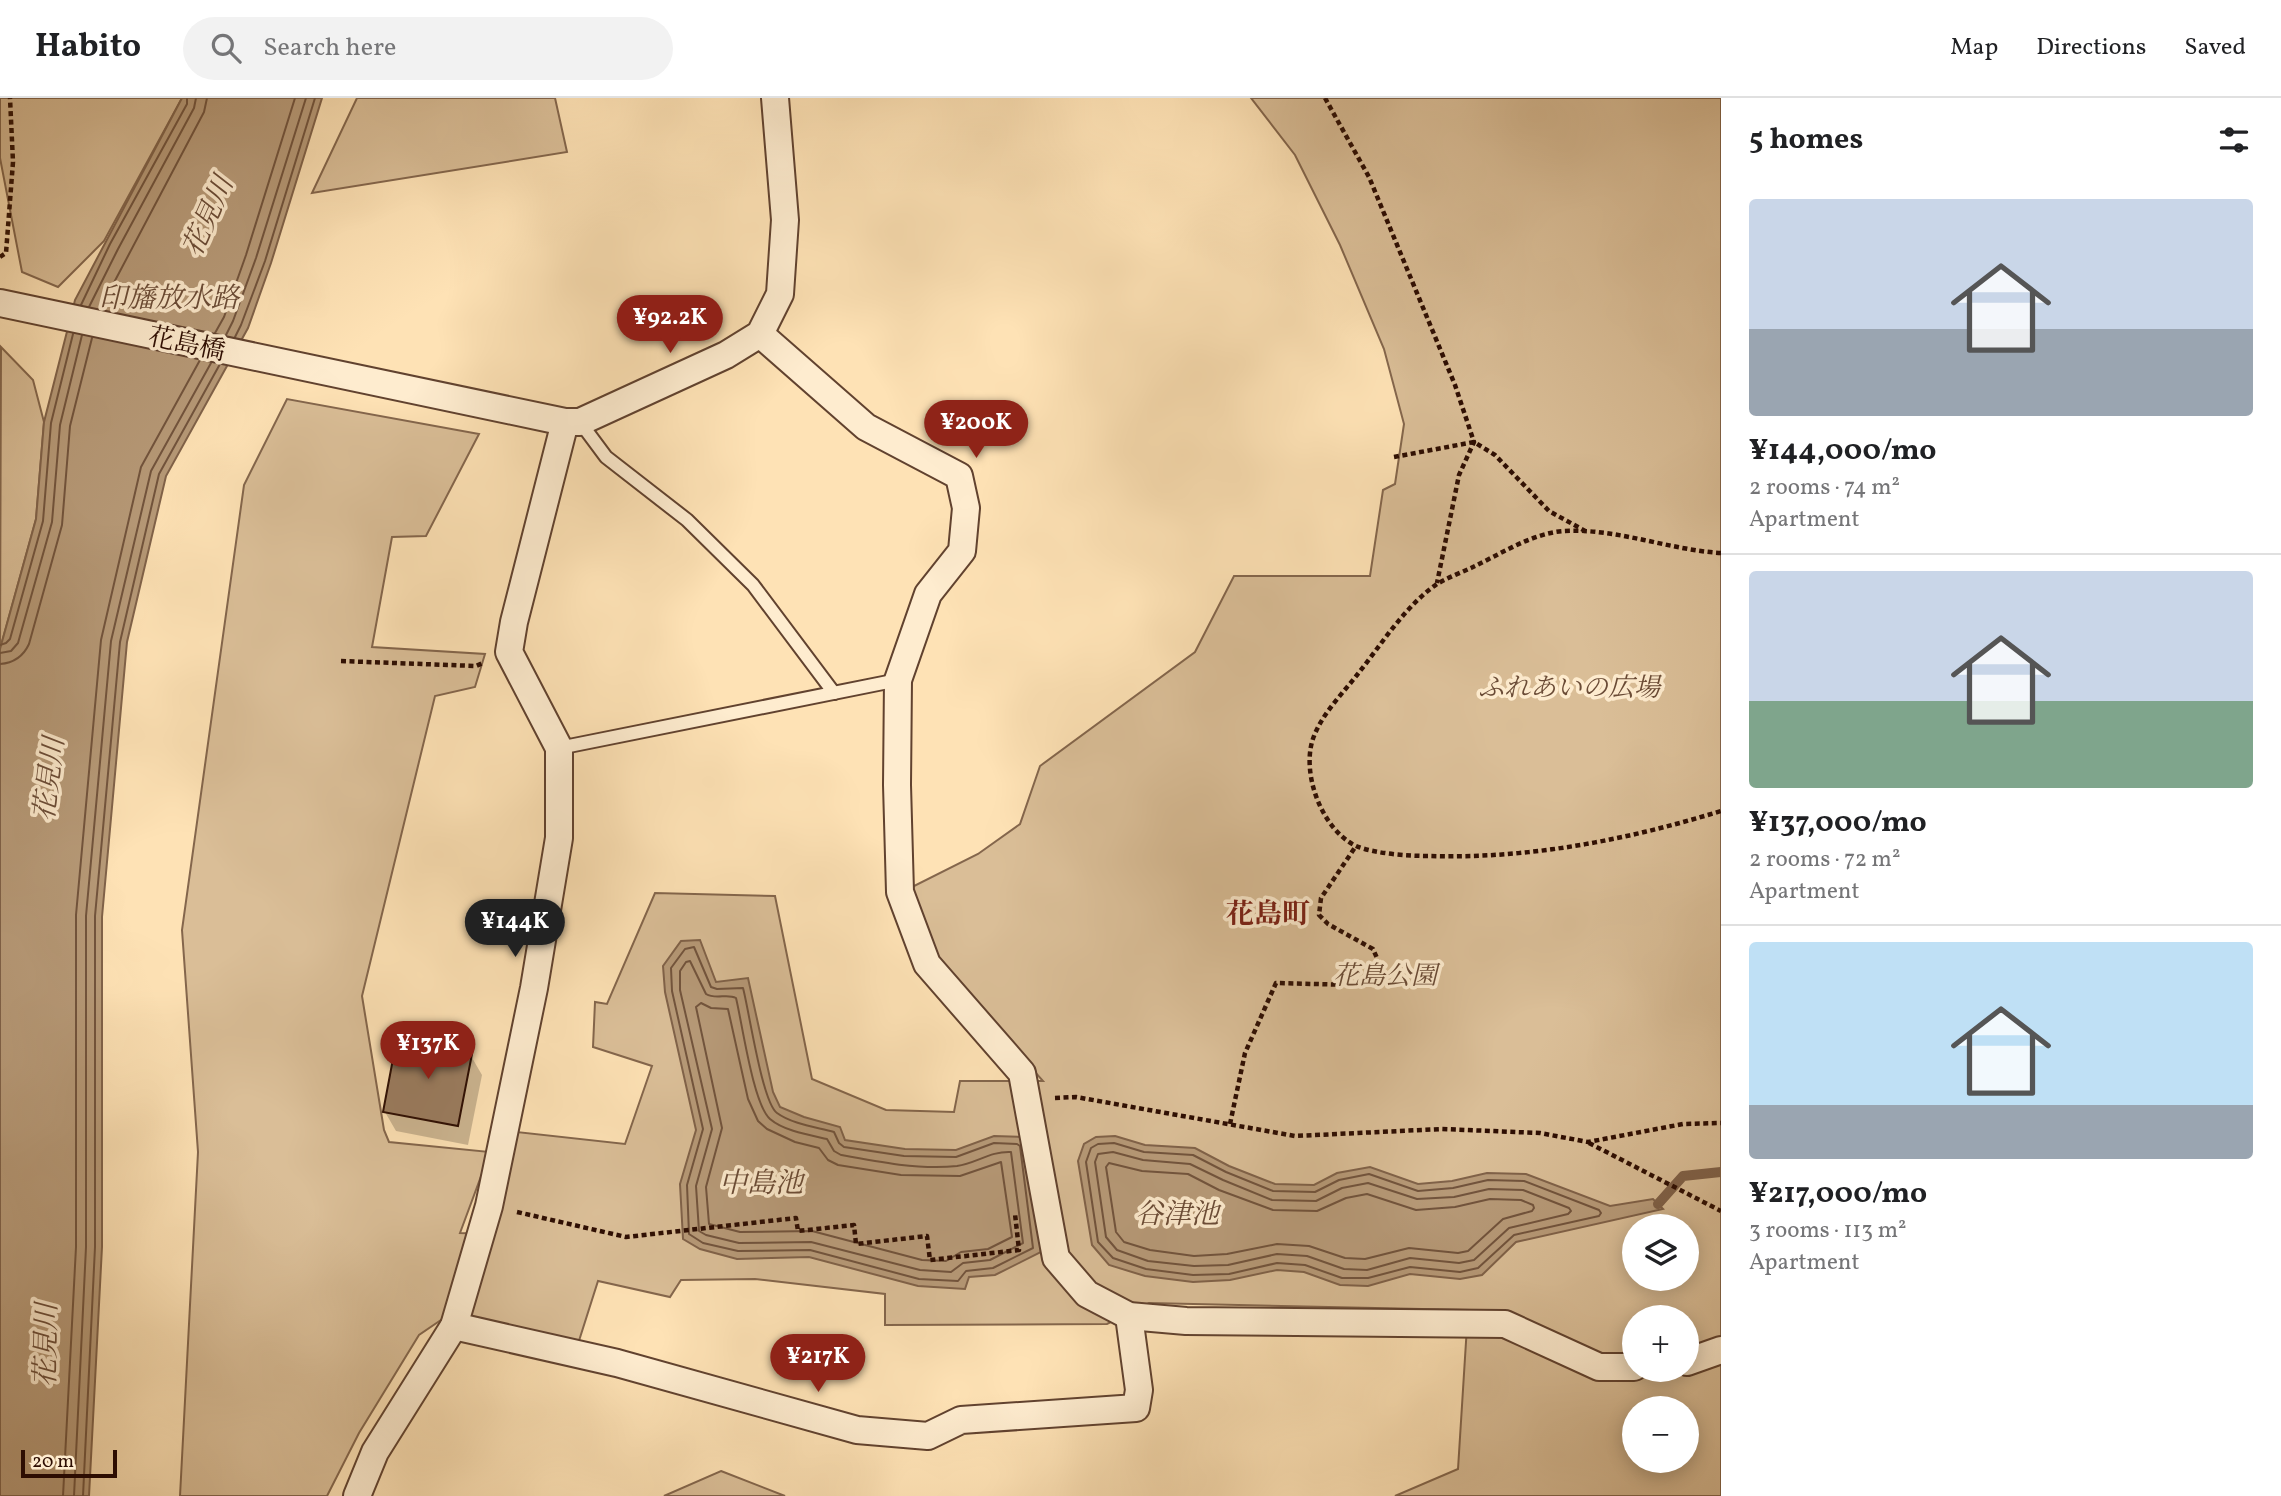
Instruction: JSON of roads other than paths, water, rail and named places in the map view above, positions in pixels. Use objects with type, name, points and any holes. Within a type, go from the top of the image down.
[{"type":"street","points":[[357,1496],[375,1452],[454,1326],[489,1206],[534,988],[559,838],[559,748],[509,652],[514,622],[573,422],[726,355],[760,334],[780,294],[785,220],[775,98]]},
{"type":"street","name":"花島橋","points":[[0,303],[573,422]]},
{"type":"street","points":[[760,334],[866,427],[959,476],[966,508],[962,551],[928,594],[898,680],[900,892],[928,964],[1022,1073],[1056,1258],[1087,1294],[1129,1316],[1186,1321],[1505,1324],[1599,1367],[1622,1367]]},
{"type":"street","points":[[454,1326],[617,1363],[857,1430],[928,1436],[961,1420],[1136,1408],[1139,1390],[1129,1316]]},
{"type":"street","points":[[1699,1358],[1721,1350]]},
{"type":"lane","points":[[573,422],[606,457],[687,520],[753,585],[834,693]]},
{"type":"lane","points":[[559,748],[898,680]]},
{"type":"water","name":"印旛放水路","points":[[182,98],[322,98],[248,328],[166,476],[127,642],[102,917],[102,1247],[89,1496],[0,1496],[0,649],[36,519],[44,422],[75,300]]},
{"type":"water","name":"中島池","points":[[700,940],[716,982],[748,978],[773,1092],[780,1107],[840,1127],[845,1140],[905,1149],[956,1150],[994,1136],[1026,1137],[1041,1252],[995,1275],[969,1277],[965,1289],[918,1286],[809,1257],[737,1259],[700,1249],[683,1239],[680,1184],[696,1130],[665,992],[663,966],[681,941]]},
{"type":"water","name":"谷津池","points":[[1115,1136],[1145,1145],[1195,1148],[1229,1166],[1275,1184],[1314,1185],[1337,1173],[1370,1167],[1418,1184],[1452,1181],[1487,1173],[1526,1174],[1610,1206],[1653,1199],[1663,1209],[1641,1214],[1622,1214],[1622,1218],[1516,1242],[1482,1275],[1460,1279],[1410,1274],[1368,1286],[1340,1285],[1304,1272],[1277,1270],[1230,1280],[1193,1282],[1145,1276],[1109,1265],[1092,1245],[1078,1161],[1084,1144],[1096,1137]]},
{"type":"waterway","points":[[1658,1204],[1683,1176],[1721,1172]]},
{"type":"district","name":"花島町","points":[[1268,913]]},
{"type":"water label","name":"花見川","points":[[207,216]]},
{"type":"water label","name":"花見川","points":[[48,779]]},
{"type":"water label","name":"花見川","points":[[45,1345]]},
{"type":"park label","name":"ふれあいの広場","points":[[1569,687]]},
{"type":"park label","name":"花島公園","points":[[1385,975]]}]
